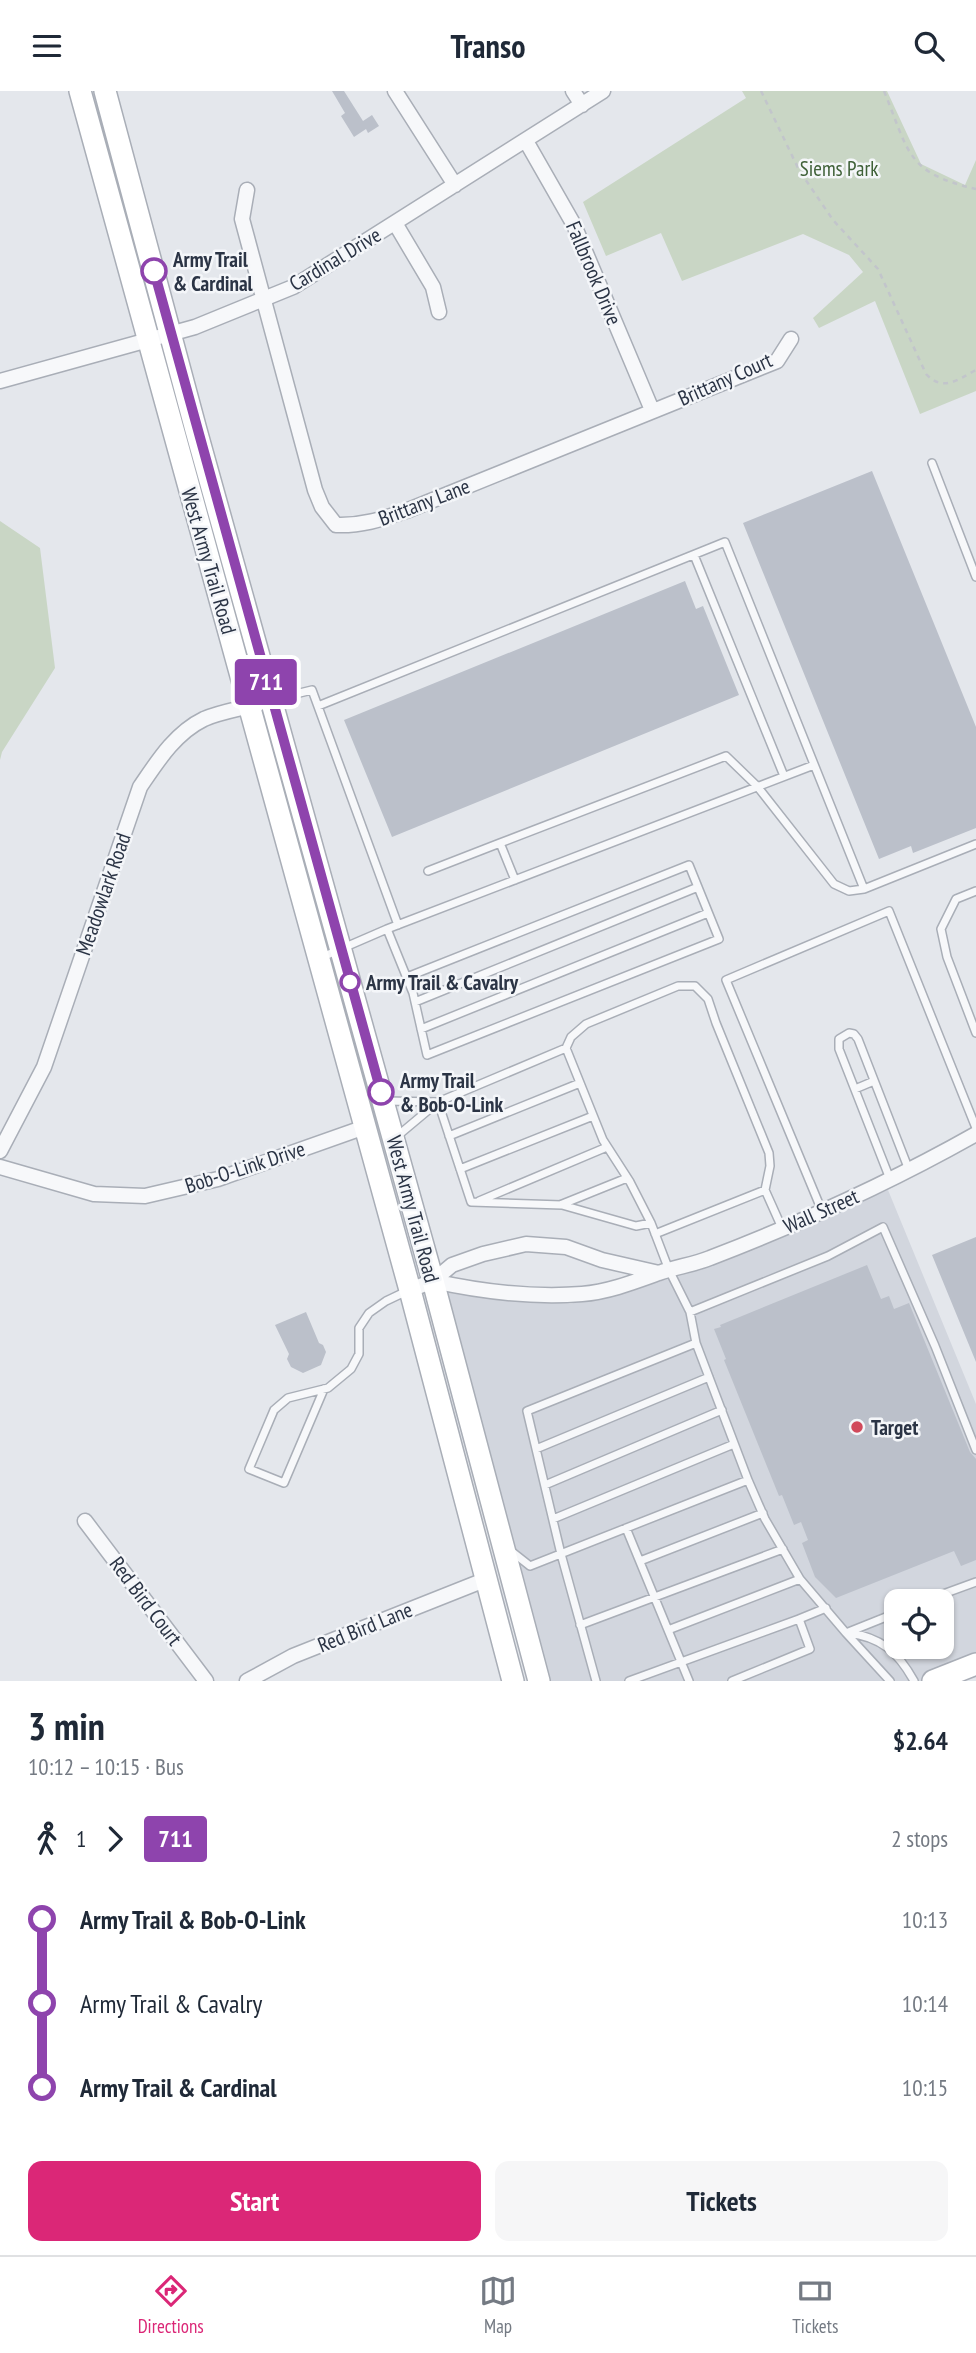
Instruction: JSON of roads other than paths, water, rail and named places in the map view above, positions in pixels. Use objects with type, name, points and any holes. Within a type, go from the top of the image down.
[{"type":"main road","name":"West Army Trail Road","points":[[80,91],[410,1290],[513,1681]]},
{"type":"main road","name":"West Army Trail Road","points":[[105,91],[394,1139],[539,1681]]},
{"type":"main road","points":[[933,1681],[976,1664]]},
{"type":"street","points":[[395,91],[455,185]]},
{"type":"street","points":[[573,91],[582,104]]},
{"type":"street","name":"Cardinal Drive","points":[[0,381],[171,335],[293,287],[603,91]]},
{"type":"street","name":"Fallbrook Drive","points":[[526,141],[574,225],[652,410]]},
{"type":"street","points":[[247,190],[242,219],[263,300]]},
{"type":"street","points":[[395,223],[433,287],[439,312]]},
{"type":"street","name":"Brittany Lane","points":[[263,300],[315,490],[322,507],[336,525],[356,526],[406,511],[652,410]]},
{"type":"street","name":"Brittany Court","points":[[652,410],[777,361],[791,339]]},
{"type":"street","name":"Meadowlark Road","points":[[0,1151],[44,1067],[140,787],[158,760],[181,734],[204,719],[271,700]]},
{"type":"street","name":"Bob-O-Link Drive","points":[[0,1167],[86,1193],[118,1197],[145,1196],[218,1179],[365,1127]]},
{"type":"street","name":"Wall Street","points":[[433,1282],[474,1290],[538,1296],[584,1294],[637,1283],[782,1229],[909,1170],[976,1134]]},
{"type":"street","name":"Wall Street","points":[[410,1290],[433,1282],[452,1265],[483,1254],[526,1244],[566,1247],[603,1260],[664,1272]]},
{"type":"street","name":"Red Bird Court","points":[[85,1521],[206,1681]]},
{"type":"street","name":"Red Bird Lane","points":[[247,1681],[293,1656],[487,1579]]},
{"type":"lane","points":[[932,463],[976,577]]},
{"type":"lane","points":[[318,706],[725,542],[864,889]]},
{"type":"lane","points":[[694,555],[784,776]]},
{"type":"lane","points":[[271,700],[313,690],[398,925]]},
{"type":"lane","points":[[428,871],[726,756],[757,786],[834,884],[849,891],[864,889],[976,844]]},
{"type":"lane","points":[[319,958],[387,929],[814,765]]},
{"type":"lane","points":[[500,843],[515,880]]},
{"type":"lane","points":[[387,929],[415,1002],[427,1055],[719,939],[689,865],[407,977]]},
{"type":"lane","points":[[415,1002],[698,887]]},
{"type":"lane","points":[[976,891],[956,899],[941,929],[947,957],[976,1033]]},
{"type":"lane","points":[[822,1211],[726,980],[889,911],[976,1128]]},
{"type":"lane","points":[[421,1029],[708,913]]},
{"type":"lane","points":[[394,1139],[438,1102],[566,1048],[571,1037],[586,1024],[678,986],[695,986],[708,999],[769,1153],[770,1166],[765,1190],[782,1229]]},
{"type":"lane","points":[[890,1179],[839,1049],[839,1039],[844,1035],[854,1034],[909,1170]]},
{"type":"lane","points":[[566,1048],[607,1147],[651,1223],[664,1272],[690,1312],[696,1343],[763,1513],[800,1579],[890,1681]]},
{"type":"lane","points":[[855,1089],[874,1081]]},
{"type":"lane","points":[[449,1136],[580,1083]]},
{"type":"lane","points":[[383,1101],[438,1102]]},
{"type":"lane","points":[[438,1102],[471,1202],[560,1205],[636,1226],[651,1223]]},
{"type":"lane","points":[[460,1169],[593,1115]]},
{"type":"lane","points":[[475,1202],[607,1147]]},
{"type":"lane","points":[[560,1205],[627,1178]]},
{"type":"lane","points":[[655,1234],[765,1190]]},
{"type":"lane","points":[[690,1312],[828,1257],[883,1227],[935,1346],[976,1450]]},
{"type":"lane","points":[[324,1389],[284,1483],[249,1469],[274,1410],[288,1398],[324,1389],[351,1369],[359,1355],[359,1328],[369,1313],[386,1301],[410,1290]]},
{"type":"lane","points":[[596,1681],[561,1554],[527,1411],[696,1343]]},
{"type":"lane","points":[[536,1449],[709,1377]]},
{"type":"lane","points":[[545,1485],[722,1410]]},
{"type":"lane","points":[[553,1520],[734,1444]]},
{"type":"lane","points":[[503,1544],[530,1566],[748,1480]]},
{"type":"lane","points":[[640,1561],[763,1513]]},
{"type":"lane","points":[[626,1528],[689,1681]]},
{"type":"lane","points":[[580,1625],[783,1549]]},
{"type":"lane","points":[[668,1630],[800,1579]]},
{"type":"lane","points":[[954,1590],[976,1582]]},
{"type":"lane","points":[[629,1681],[827,1608]]},
{"type":"lane","points":[[846,1633],[884,1618]]},
{"type":"lane","points":[[732,1681],[810,1650],[799,1619]]},
{"type":"lane","points":[[846,1633],[868,1636],[893,1651],[914,1681]]},
{"type":"place","name":"Army Trail & Cardinal","points":[[154,271]]},
{"type":"place","name":"Army Trail & Cavalry","points":[[350,982]]},
{"type":"place","name":"Army Trail & Bob-O-Link","points":[[381,1092]]},
{"type":"place","name":"Target","points":[[857,1427]]},
{"type":"park label","name":"Siems Park","points":[[839,168]]}]
